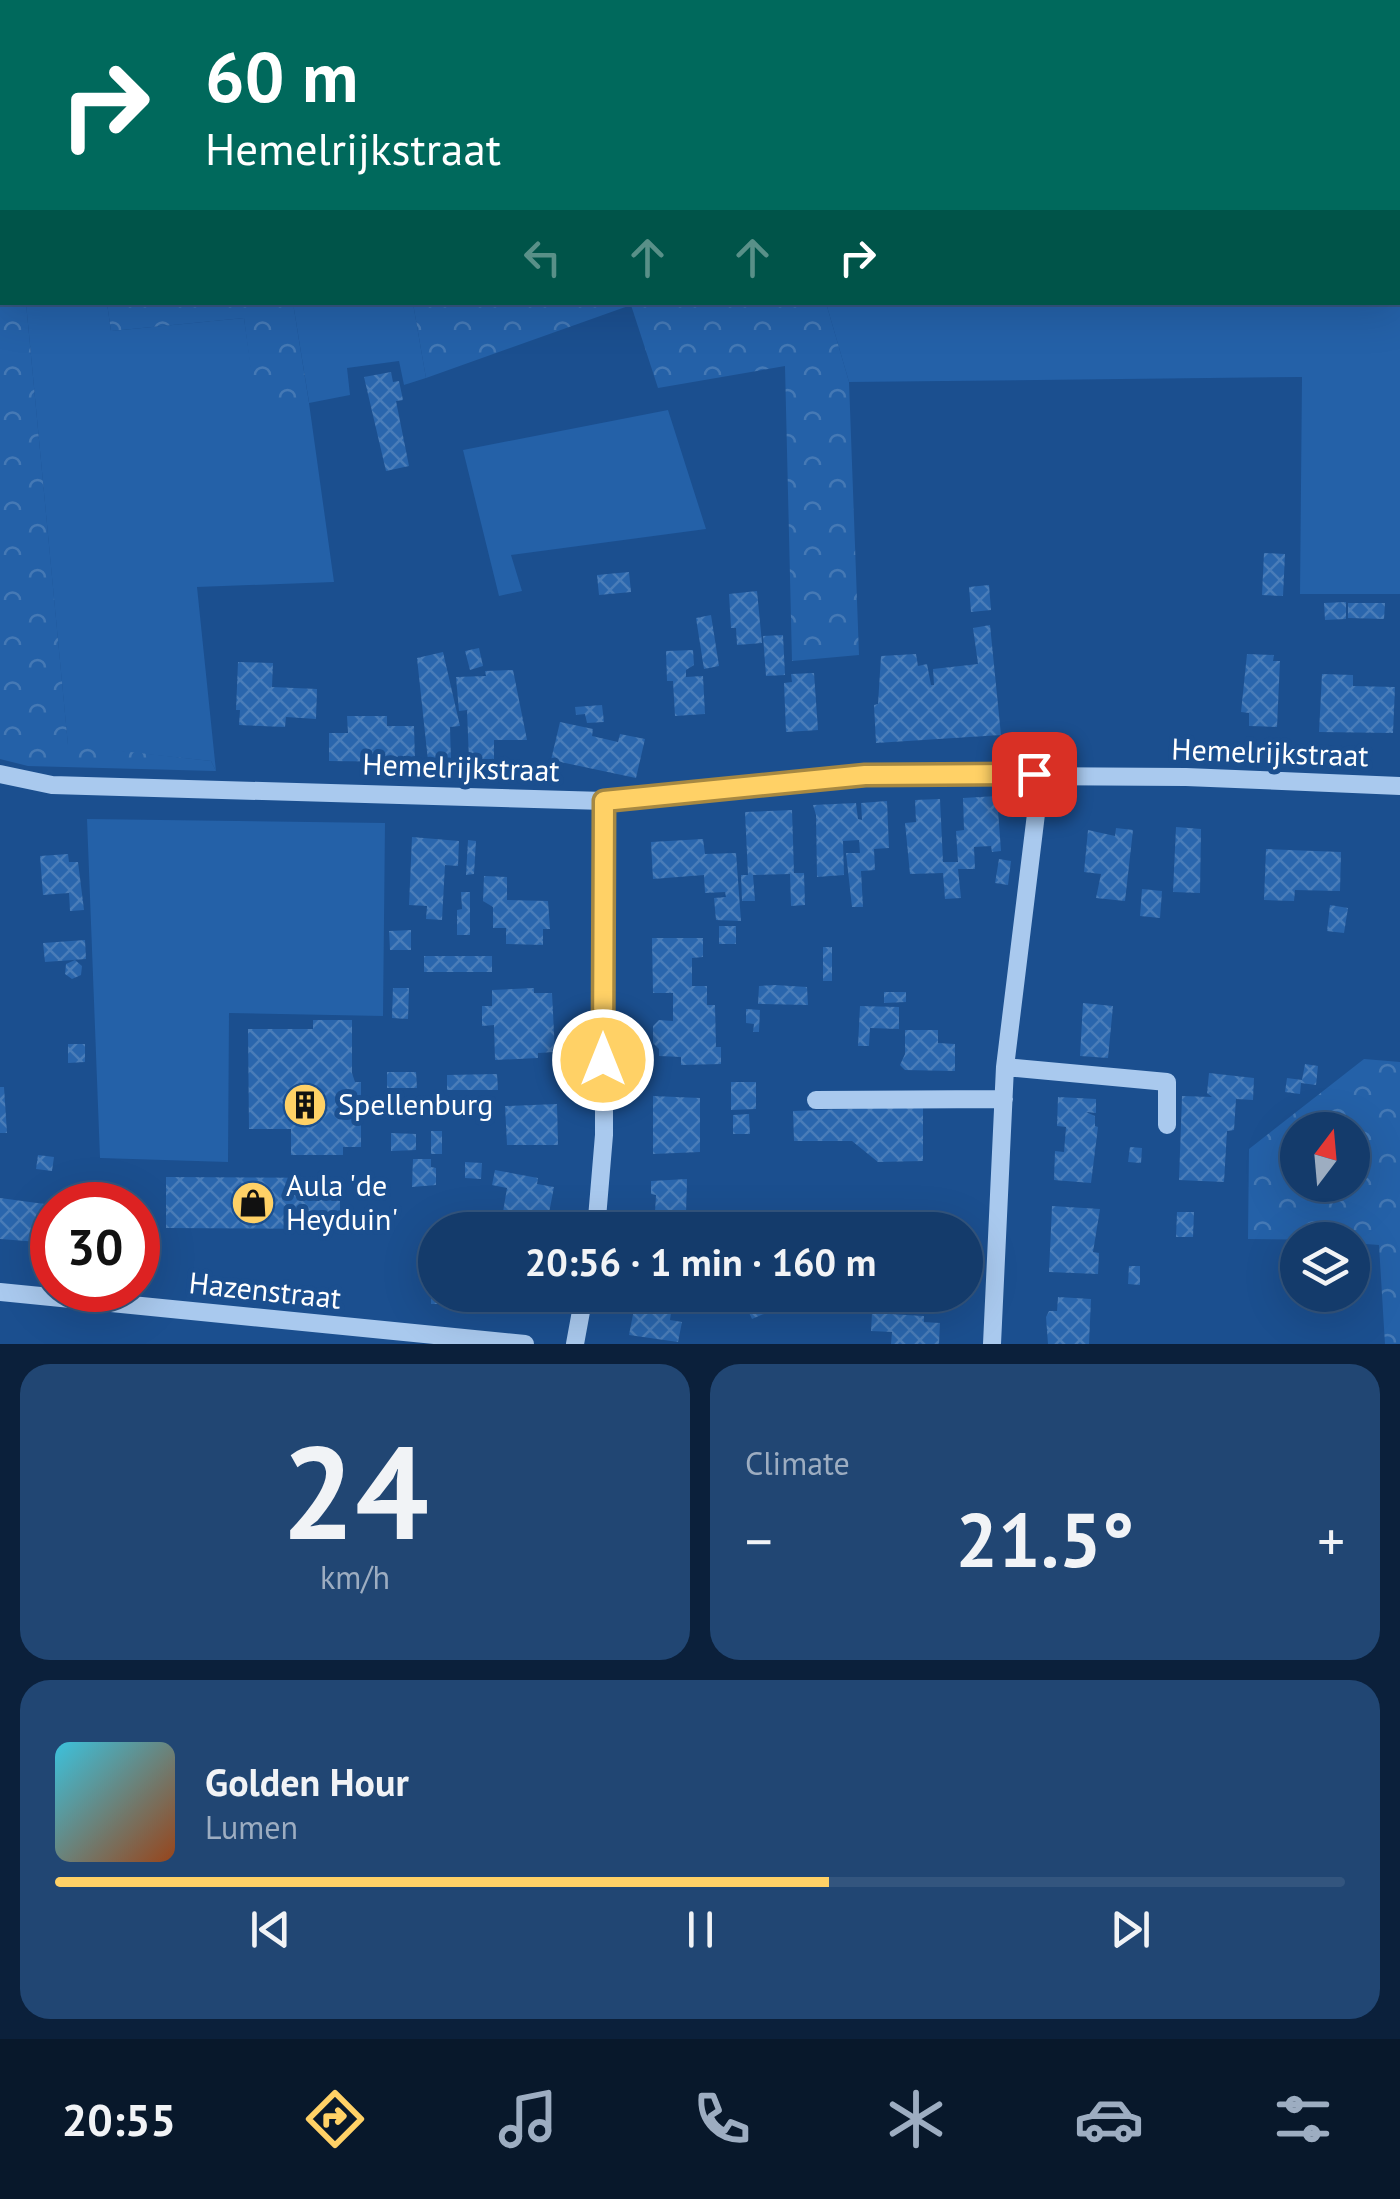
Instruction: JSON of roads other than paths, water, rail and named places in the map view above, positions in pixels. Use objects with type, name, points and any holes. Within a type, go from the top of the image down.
[{"type":"street","name":"Hemelrijkstraat","points":[[0,774],[52,785],[604,801],[865,775],[1034,774],[1400,786]]},
{"type":"street","points":[[992,1344],[1005,1067],[1036,814],[1034,774]]},
{"type":"street","points":[[598,1212],[604,1135],[604,801]]},
{"type":"street","points":[[1005,1067],[1167,1082],[1166,1124]]},
{"type":"street","points":[[816,1100],[1004,1100]]},
{"type":"street","name":"Hazenstraat","points":[[0,1292],[525,1344]]},
{"type":"street","points":[[575,1344],[581,1312]]},
{"type":"place","name":"Spellenburg","points":[[305,1105]]},
{"type":"place","name":"Aula 'de Heyduin'","points":[[253,1203]]}]
